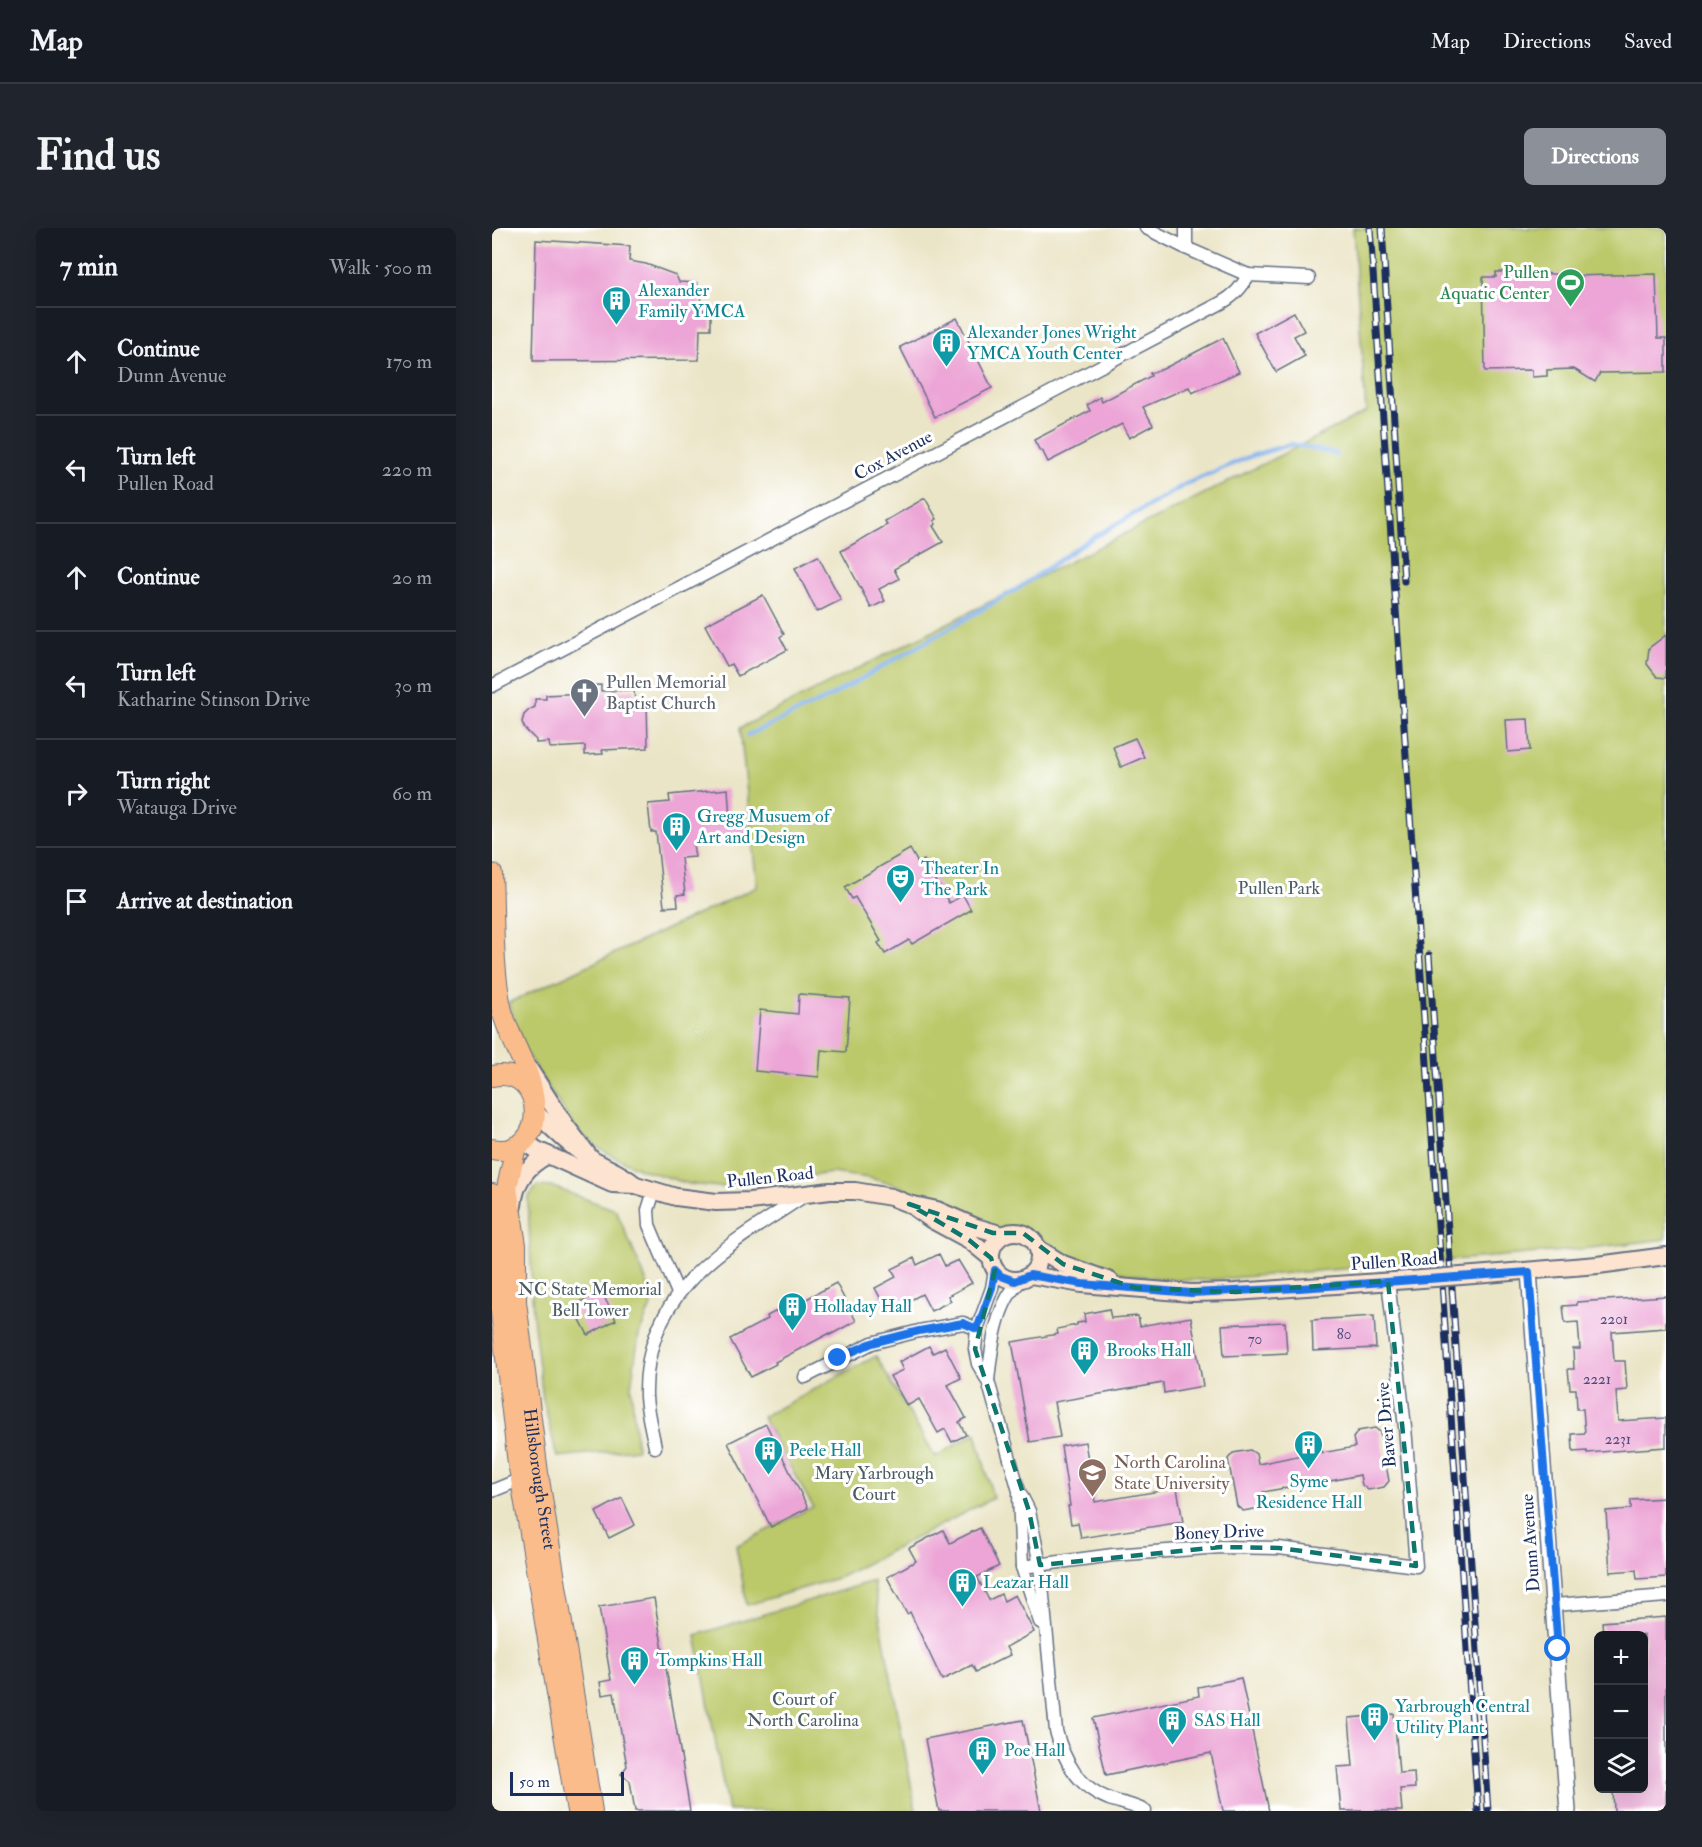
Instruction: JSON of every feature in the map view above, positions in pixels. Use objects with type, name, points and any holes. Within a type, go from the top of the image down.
[{"type":"main road","points":[[492,874],[497,988],[501,1009],[531,1081],[535,1108]]},
{"type":"main road","points":[[516,1047],[566,1126],[592,1160]]},
{"type":"main road","points":[[492,1076],[509,1076],[520,1081],[530,1090],[535,1108]]},
{"type":"main road","name":"Hillsborough Street","points":[[535,1108],[534,1125],[520,1144],[507,1188],[516,1245],[516,1302],[530,1476],[578,1811]]},
{"type":"main road","name":"Pullen Road","points":[[535,1108],[569,1144],[636,1185]]},
{"type":"main road","points":[[492,1149],[520,1144]]},
{"type":"main road","name":"Pullen Road","points":[[520,1144],[612,1184],[636,1185],[676,1197],[716,1202],[750,1202],[808,1194],[855,1191],[891,1197],[909,1204],[937,1210],[976,1227],[1003,1235]]},
{"type":"main road","points":[[512,1213],[516,1188],[524,1172],[548,1155]]},
{"type":"main road","name":"Hillsborough Street","points":[[492,1194],[497,1233],[495,1277],[510,1394],[530,1476],[592,1811]]},
{"type":"main road","name":"Pullen Road","points":[[909,1204],[932,1221],[969,1240],[993,1264]]},
{"type":"main road","points":[[1023,1233],[1034,1241],[1039,1249],[1038,1263],[1027,1277],[1008,1279],[993,1264],[994,1245],[1003,1235],[1023,1233]]},
{"type":"main road","name":"Pullen Road","points":[[1039,1249],[1063,1264],[1125,1287]]},
{"type":"main road","name":"Pullen Road","points":[[1027,1277],[1191,1293],[1529,1272],[1666,1256]]},
{"type":"street","points":[[1146,228],[1185,248],[1248,275],[1309,278]]},
{"type":"street","points":[[1185,248],[1186,228]]},
{"type":"street","name":"Cox Avenue","points":[[492,686],[1212,308],[1230,298],[1242,287],[1248,275]]},
{"type":"street","points":[[654,1191],[648,1210],[649,1225],[678,1293]]},
{"type":"street","points":[[655,1447],[646,1398],[649,1366],[661,1322],[678,1293],[716,1255],[808,1194]]},
{"type":"street","points":[[993,1264],[992,1288],[977,1329],[975,1349],[978,1364],[988,1381],[1019,1491],[1029,1511],[1040,1565],[1045,1636],[1056,1731],[1061,1751],[1069,1766],[1093,1792],[1145,1811]]},
{"type":"street","name":"Dunn Avenue","points":[[1529,1272],[1555,1605],[1568,1811]]},
{"type":"street","points":[[988,1381],[993,1336],[1004,1306],[1019,1282],[1027,1277]]},
{"type":"street","name":"Baver Drive","points":[[1389,1281],[1405,1426],[1416,1566]]},
{"type":"street","points":[[805,1377],[872,1343],[963,1323],[977,1329]]},
{"type":"street","points":[[492,1491],[530,1476]]},
{"type":"street","points":[[1019,1491],[1022,1567],[1045,1636]]},
{"type":"street","name":"Boney Drive","points":[[1022,1567],[1113,1555],[1221,1547],[1279,1548],[1416,1566]]},
{"type":"street","points":[[1555,1605],[1666,1596]]},
{"type":"highlighted area","points":[[909,1204],[993,1233],[1023,1233],[1063,1264],[1136,1288],[1235,1292],[1388,1281],[1416,1566],[1279,1548],[1221,1547],[1040,1565],[1029,1511],[975,1349],[995,1270],[991,1258],[969,1240]]},
{"type":"green space","name":"Pullen Park","points":[[1353,228],[1666,228],[1666,1239],[1564,1251],[1205,1280],[1166,1279],[1127,1274],[1056,1256],[1046,1246],[972,1221],[900,1186],[869,1178],[832,1173],[720,1187],[689,1184],[641,1169],[614,1157],[576,1130],[526,1053],[508,1003],[757,887],[740,728],[1366,412]]},
{"type":"green space","name":"NC State Memorial Bell Tower","points":[[537,1186],[553,1187],[616,1210],[649,1288],[651,1306],[639,1334],[631,1386],[637,1449],[557,1457],[543,1399],[533,1316],[528,1198]]},
{"type":"green space","name":"Mary Yarbrough Court","points":[[876,1356],[935,1457],[976,1433],[993,1498],[840,1577],[747,1605],[736,1546],[813,1507],[762,1417]]},
{"type":"green space","name":"Court of North Carolina","points":[[873,1581],[916,1811],[728,1811],[696,1635]]},
{"type":"building","name":"Alexander Family YMCA","points":[[536,240],[630,246],[629,261],[646,264],[676,275],[679,282],[697,283],[701,292],[700,310],[711,310],[711,329],[700,329],[699,360],[533,361]]},
{"type":"building","name":"Pullen Aquatic Center","points":[[1496,272],[1536,272],[1569,276],[1656,274],[1658,338],[1666,338],[1666,372],[1600,373],[1595,382],[1574,369],[1547,370],[1547,376],[1532,377],[1532,370],[1485,371],[1483,277],[1496,277]]},
{"type":"building","points":[[1294,312],[1304,331],[1294,336],[1305,356],[1276,372],[1255,333]]},
{"type":"building","name":"Alexander Jones Wright YMCA Youth Center","points":[[957,318],[992,388],[935,417],[900,347]]},
{"type":"building","points":[[1223,338],[1239,372],[1192,393],[1189,387],[1143,407],[1153,425],[1129,438],[1122,424],[1048,462],[1042,450],[1040,451],[1034,440],[1090,411],[1087,405],[1100,397],[1102,402],[1151,376],[1150,373],[1163,369]]},
{"type":"building","points":[[925,498],[937,519],[933,526],[943,542],[894,569],[899,579],[879,589],[885,601],[871,608],[841,551],[887,525],[885,521]]},
{"type":"building","points":[[818,556],[841,600],[817,612],[795,568]]},
{"type":"building","points":[[763,595],[784,634],[780,637],[787,650],[738,676],[731,664],[727,666],[705,625]]},
{"type":"building","points":[[1666,635],[1666,678],[1657,677],[1647,664],[1649,648]]},
{"type":"building","name":"Pullen Memorial Baptist Church","points":[[601,685],[601,691],[634,690],[635,702],[647,701],[648,748],[602,750],[603,754],[585,755],[585,746],[550,748],[549,742],[536,743],[536,740],[525,729],[522,722],[524,715],[535,707],[535,699],[546,699],[546,695],[583,693],[582,686]]},
{"type":"building","points":[[1528,719],[1530,750],[1508,752],[1506,720]]},
{"type":"building","points":[[1135,738],[1144,757],[1121,767],[1113,747]]},
{"type":"building","name":"Gregg Musuem of Art and Design","points":[[728,789],[730,820],[745,819],[748,840],[693,844],[695,857],[681,858],[685,894],[677,895],[678,906],[664,907],[656,832],[651,832],[648,804],[670,802],[669,795]]},
{"type":"building","name":"Theater In The Park","points":[[910,849],[918,863],[924,860],[949,903],[963,895],[971,910],[912,944],[909,940],[885,954],[878,943],[881,941],[855,897],[852,899],[845,887]]},
{"type":"building","points":[[799,994],[850,998],[846,1052],[821,1050],[819,1077],[755,1071],[760,1010],[798,1014]]},
{"type":"building","points":[[939,1254],[945,1266],[958,1260],[972,1283],[948,1296],[951,1301],[931,1311],[922,1294],[888,1312],[875,1288],[896,1277],[892,1269],[914,1258],[917,1265]]},
{"type":"building","name":"Holladay Hall","points":[[836,1283],[856,1321],[775,1362],[776,1364],[751,1377],[730,1339],[799,1299],[801,1302]]},
{"type":"building","points":[[601,1291],[616,1320],[588,1335],[573,1306]]},
{"type":"building","points":[[1666,1296],[1666,1328],[1612,1332],[1614,1361],[1625,1361],[1627,1390],[1616,1391],[1618,1421],[1666,1418],[1666,1447],[1573,1452],[1572,1434],[1585,1433],[1583,1409],[1577,1409],[1576,1389],[1570,1389],[1568,1369],[1574,1369],[1573,1349],[1580,1349],[1578,1322],[1565,1323],[1563,1306],[1577,1305],[1577,1302]]},
{"type":"building","name":"Brooks Hall","points":[[1109,1309],[1111,1318],[1138,1316],[1140,1326],[1191,1317],[1203,1386],[1164,1393],[1163,1383],[1054,1402],[1060,1437],[1030,1442],[1012,1342],[1058,1334],[1057,1329],[1085,1322],[1084,1314]]},
{"type":"building","points":[[1374,1316],[1376,1348],[1313,1351],[1312,1320]]},
{"type":"building","points":[[1285,1322],[1287,1353],[1224,1356],[1222,1325]]},
{"type":"building","points":[[929,1346],[933,1353],[945,1347],[961,1378],[948,1385],[966,1418],[959,1422],[966,1435],[952,1442],[945,1429],[938,1433],[919,1399],[907,1406],[890,1376],[903,1370],[899,1362]]},
{"type":"building","name":"Peele Hall","points":[[766,1424],[808,1508],[771,1527],[728,1443]]},
{"type":"building","name":"Syme Residence Hall","points":[[1375,1428],[1380,1432],[1389,1481],[1384,1487],[1368,1490],[1362,1485],[1360,1475],[1263,1492],[1265,1502],[1260,1508],[1243,1511],[1237,1506],[1228,1459],[1233,1453],[1250,1450],[1256,1454],[1258,1464],[1321,1451],[1322,1453],[1355,1447],[1353,1438],[1358,1431]]},
{"type":"building","points":[[1085,1442],[1095,1502],[1177,1488],[1183,1522],[1081,1538],[1078,1523],[1071,1524],[1061,1446]]},
{"type":"building","points":[[622,1498],[635,1525],[609,1538],[596,1512]]},
{"type":"building","points":[[1666,1498],[1666,1577],[1637,1579],[1636,1570],[1610,1572],[1606,1511],[1631,1509],[1631,1500]]},
{"type":"building","name":"Leazar Hall","points":[[980,1528],[999,1566],[977,1577],[989,1600],[1001,1594],[1004,1601],[1015,1595],[1034,1632],[1006,1647],[1010,1655],[976,1672],[972,1665],[942,1680],[910,1612],[907,1614],[887,1577],[916,1561],[909,1548],[943,1530],[950,1543]]},
{"type":"building","name":"Tompkins Hall","points":[[654,1598],[690,1811],[635,1811],[630,1781],[621,1774],[627,1766],[614,1693],[602,1695],[600,1682],[611,1680],[599,1607]]},
{"type":"building","points":[[1666,1617],[1666,1811],[1614,1811],[1613,1793],[1648,1793],[1648,1631],[1603,1631],[1602,1622]]},
{"type":"building","name":"SAS Hall","points":[[1241,1678],[1269,1811],[1223,1811],[1211,1753],[1106,1775],[1093,1718],[1199,1696],[1198,1687]]},
{"type":"building","name":"Yarbrough Central Utility Plant","points":[[1394,1714],[1399,1773],[1414,1772],[1415,1788],[1400,1789],[1402,1811],[1341,1811],[1337,1767],[1353,1766],[1349,1718]]},
{"type":"building","name":"Poe Hall","points":[[1023,1720],[1041,1811],[939,1811],[925,1739]]},
{"type":"waterway","points":[[748,735],[826,699],[1019,588],[1084,543],[1186,484],[1251,456],[1291,444],[1336,454]]},
{"type":"railway","points":[[1370,228],[1478,1811]]},
{"type":"railway","points":[[1382,228],[1404,581]]},
{"type":"railway","points":[[1429,955],[1488,1811]]},
{"type":"place","name":"Pullen Aquatic Center","points":[[1570,308]]},
{"type":"place","name":"Alexander Family YMCA","points":[[617,326]]},
{"type":"place","name":"Alexander Jones Wright YMCA Youth Center","points":[[946,368]]},
{"type":"place","name":"Pullen Memorial Baptist Church","points":[[585,718]]},
{"type":"place","name":"Gregg Musuem of Art and Design","points":[[676,852]]},
{"type":"place","name":"Theater In The Park","points":[[900,904]]},
{"type":"place","name":"Holladay Hall","points":[[792,1332]]},
{"type":"place","name":"Brooks Hall","points":[[1085,1376]]},
{"type":"place","name":"Syme Residence Hall","points":[[1309,1470]]},
{"type":"place","name":"Peele Hall","points":[[768,1476]]},
{"type":"place","name":"North Carolina State University","points":[[1093,1498]]},
{"type":"place","name":"Leazar Hall","points":[[962,1608]]},
{"type":"place","name":"Tompkins Hall","points":[[635,1686]]},
{"type":"place","name":"Yarbrough Central Utility Plant","points":[[1374,1742]]},
{"type":"place","name":"SAS Hall","points":[[1173,1746]]},
{"type":"place","name":"Poe Hall","points":[[983,1776]]},
{"type":"route","points":[[838,1358],[872,1343],[919,1331],[963,1323],[977,1329],[992,1288],[995,1270],[1001,1276],[1015,1281],[1030,1275],[1082,1284],[1191,1293],[1529,1272],[1558,1649]]}]
